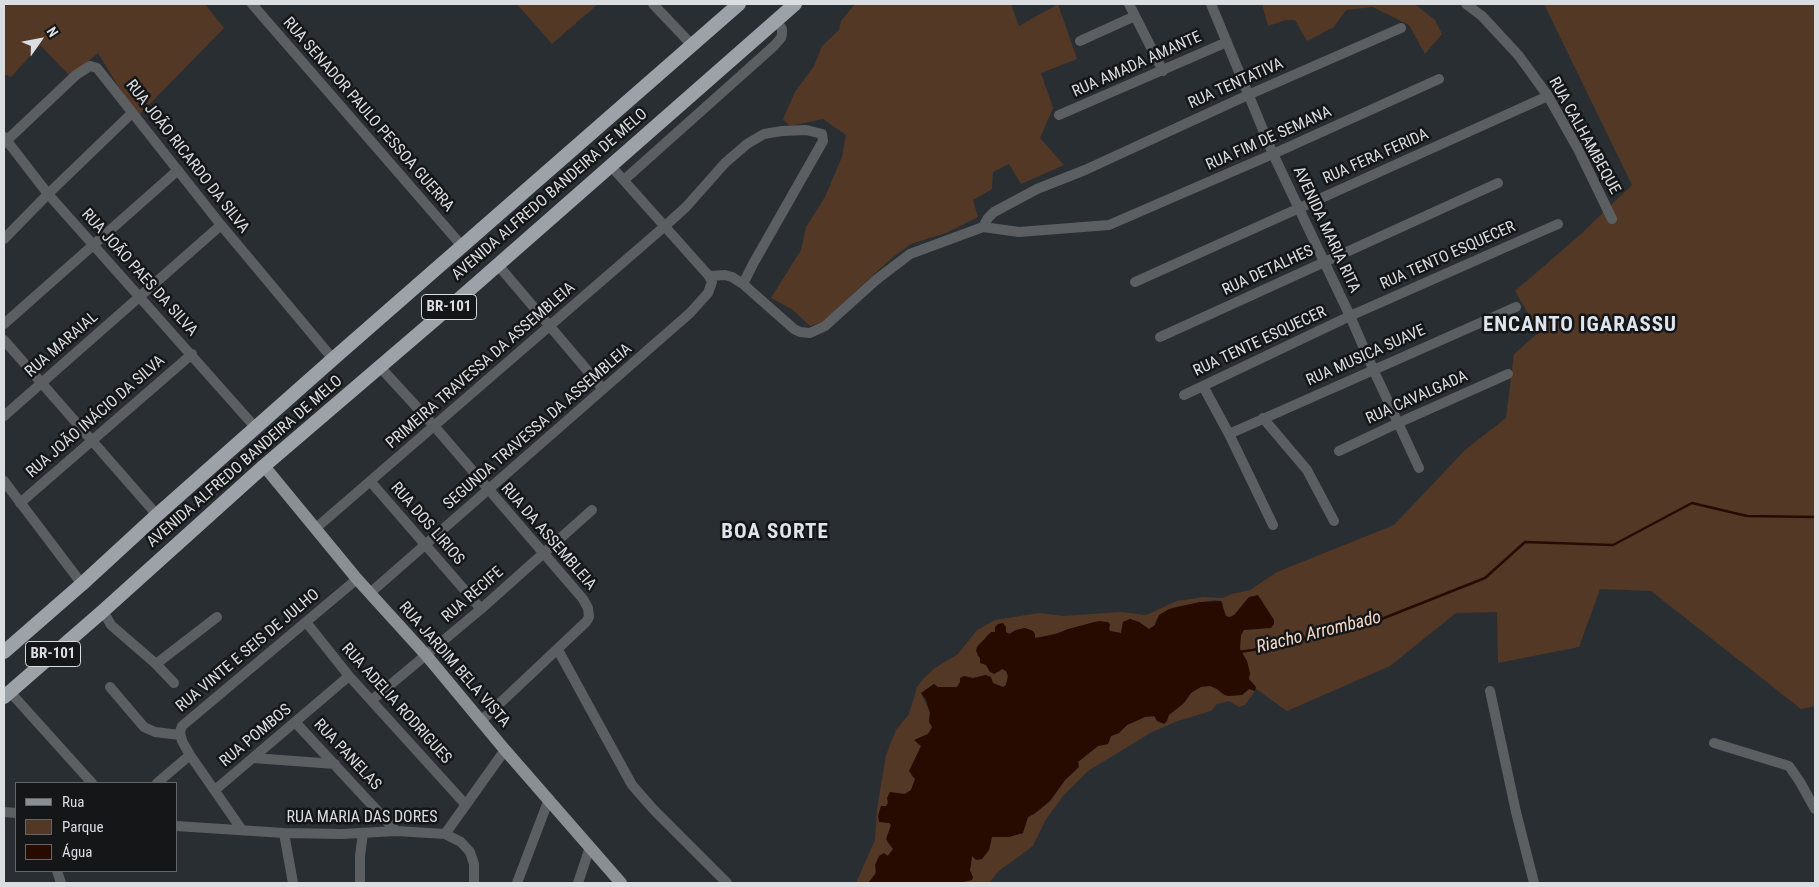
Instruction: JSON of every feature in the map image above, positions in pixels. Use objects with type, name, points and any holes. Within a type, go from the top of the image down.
[{"type":"highway","name":"AVENIDA ALFREDO BANDEIRA DE MELO","points":[[82,584],[333,359],[739,4]]},
{"type":"highway","name":"AVENIDA ALFREDO BANDEIRA DE MELO","points":[[103,611],[264,466],[498,265],[795,4]]},
{"type":"highway","name":"BR-101","points":[[4,652],[82,584]]},
{"type":"highway","name":"BR-101","points":[[7,694],[103,611]]},
{"type":"main road","name":"RUA JARDIM BELA VISTA","points":[[264,466],[357,579],[426,655],[620,883]]},
{"type":"street","name":"RUA SENADOR PAULO PESSOA GUERRA","points":[[252,4],[462,246]]},
{"type":"street","points":[[653,4],[692,45]]},
{"type":"street","points":[[1129,4],[1164,71]]},
{"type":"street","name":"AVENIDA MARIA RITA","points":[[1211,4],[1273,154],[1350,316],[1419,468]]},
{"type":"street","name":"RUA CALHAMBEQUE","points":[[1466,4],[1482,16],[1519,56],[1548,96],[1578,149],[1612,219]]},
{"type":"street","points":[[1080,40],[1135,16]]},
{"type":"street","points":[[624,180],[774,46],[782,34],[782,30],[776,20]]},
{"type":"street","name":"RUA TENTATIVA","points":[[983,227],[988,218],[1037,189],[1085,170],[1248,95],[1401,28]]},
{"type":"street","name":"RUA AMADA AMANTE","points":[[1059,115],[1227,42]]},
{"type":"street","name":"RUA JOÃO RICARDO DA SILVA","points":[[5,140],[76,75],[90,66],[99,70],[221,225],[333,359]]},
{"type":"street","name":"RUA FIM DE SEMANA","points":[[983,227],[1019,232],[1109,225],[1440,79]]},
{"type":"street","name":"RUA FERA FERIDA","points":[[1135,282],[1548,96]]},
{"type":"street","points":[[4,239],[132,113]]},
{"type":"street","name":"PRIMEIRA TRAVESSA DA ASSEMBLEIA","points":[[316,528],[665,226],[686,207],[725,162],[747,144],[764,134],[782,131],[806,130],[822,134],[822,141],[743,284]]},
{"type":"street","name":"RUA JOÃO PAES DA SILVA","points":[[5,140],[48,194],[192,354],[255,428]]},
{"type":"street","points":[[610,165],[709,276],[725,275],[732,277],[743,284],[794,328],[804,333],[814,332],[825,326],[876,280],[910,254],[983,227]]},
{"type":"street","points":[[4,324],[178,170]]},
{"type":"street","name":"RUA DETALHES","points":[[1160,337],[1498,183]]},
{"type":"street","name":"RUA TENTO ESQUECER","points":[[1350,316],[1558,224]]},
{"type":"street","name":"RUA MARAIAL","points":[[4,416],[221,225]]},
{"type":"street","points":[[498,265],[603,390]]},
{"type":"street","name":"SEGUNDA TRAVESSA DA ASSEMBLEIA","points":[[370,593],[704,300],[711,287],[709,276]]},
{"type":"street","name":"RUA MUSICA SUAVE","points":[[1229,434],[1516,306]]},
{"type":"street","name":"RUA TENTE ESQUECER","points":[[1184,395],[1350,316]]},
{"type":"street","points":[[4,340],[157,515]]},
{"type":"street","name":"RUA JOÃO INÁCIO DA SILVA","points":[[20,503],[192,354]]},
{"type":"street","name":"RUA DA ASSEMBLEIA","points":[[380,366],[583,599],[589,612],[586,622],[481,721]]},
{"type":"street","name":"RUA CAVALGADA","points":[[1339,451],[1508,374]]},
{"type":"street","points":[[1203,386],[1229,434],[1273,525]]},
{"type":"street","points":[[1263,418],[1307,470],[1334,521]]},
{"type":"street","points":[[4,481],[82,584]]},
{"type":"street","name":"RUA DOS LIRIOS","points":[[370,481],[481,609]]},
{"type":"street","name":"RUA RECIFE","points":[[372,700],[481,609],[592,510]]},
{"type":"street","name":"RUA VINTE E SEIS DE JULHO","points":[[190,755],[180,735],[185,723],[357,579]]},
{"type":"street","points":[[103,611],[111,624],[156,664],[174,683]]},
{"type":"street","points":[[156,664],[216,617]]},
{"type":"street","name":"RUA ADELIA RODRIGUES","points":[[306,622],[349,676],[466,805]]},
{"type":"street","points":[[558,650],[632,785],[654,810],[727,883]]},
{"type":"street","name":"RUA POMBOS","points":[[190,755],[215,790],[349,676]]},
{"type":"street","points":[[110,686],[144,727],[163,734],[180,735]]},
{"type":"street","points":[[1490,691],[1516,812],[1534,883]]},
{"type":"street","points":[[7,694],[91,782]]},
{"type":"street","name":"RUA PANELAS","points":[[296,722],[396,831]]},
{"type":"street","points":[[1714,744],[1789,766],[1815,809]]},
{"type":"street","name":"RUA MARIA DAS DORES","points":[[178,826],[284,833],[396,831],[445,834],[505,750]]},
{"type":"street","points":[[157,782],[190,755]]},
{"type":"street","points":[[253,758],[335,764]]},
{"type":"street","points":[[215,790],[242,830]]},
{"type":"street","points":[[517,883],[548,799]]},
{"type":"street","points":[[284,833],[293,883]]},
{"type":"street","points":[[360,883],[360,856],[363,833]]},
{"type":"street","points":[[445,834],[461,842],[470,852],[474,864],[474,883]]},
{"type":"street","points":[[578,883],[590,847]]},
{"type":"green space","points":[[4,4],[205,4],[224,28],[137,117],[98,53],[70,76],[40,45],[11,77],[4,74]]},
{"type":"green space","points":[[517,4],[598,4],[552,44]]},
{"type":"green space","points":[[855,4],[1011,4],[1019,26],[1058,4],[1077,59],[1041,73],[1053,108],[1040,138],[1064,165],[1021,184],[1009,164],[993,172],[992,189],[973,200],[978,217],[946,233],[911,244],[893,257],[822,322],[810,326],[793,310],[771,298],[801,250],[806,227],[825,197],[842,157],[846,135],[823,119],[790,126],[783,119],[795,92],[814,66],[822,46],[839,30],[841,21]]},
{"type":"green space","points":[[1262,4],[1416,5],[1435,20],[1442,34],[1425,54],[1409,25],[1373,7],[1346,10],[1334,27],[1307,41],[1295,20],[1286,20],[1268,26]]},
{"type":"green space","points":[[1544,4],[1815,4],[1815,706],[1801,709],[1651,591],[1600,589],[1579,647],[1498,663],[1497,612],[1456,613],[1390,666],[1287,711],[1249,684],[1217,689],[1228,696],[1242,695],[1249,689],[1255,691],[1245,705],[1239,707],[1229,701],[1217,704],[1211,711],[1178,721],[1152,732],[1088,771],[1063,796],[1045,821],[1033,846],[999,871],[989,883],[959,883],[970,870],[972,856],[989,850],[992,837],[1009,837],[1022,833],[1028,817],[1050,801],[1065,780],[1079,767],[1078,762],[1098,746],[1108,744],[1111,736],[1119,733],[1127,725],[1145,717],[1169,715],[1184,703],[1191,693],[1223,603],[1216,600],[1174,607],[1156,620],[1155,625],[1149,629],[1139,622],[1130,619],[1123,622],[1121,633],[1111,631],[1109,629],[1110,626],[1094,622],[1040,638],[1035,638],[1033,631],[1025,628],[1010,634],[996,632],[980,644],[977,655],[989,669],[999,672],[1002,669],[1006,671],[1008,676],[1006,685],[1003,687],[993,683],[986,675],[973,678],[964,676],[957,687],[938,687],[934,684],[921,693],[930,713],[932,727],[931,732],[921,738],[918,744],[921,746],[911,775],[915,779],[914,784],[911,790],[886,806],[881,806],[884,823],[889,822],[891,825],[887,842],[893,849],[876,869],[874,877],[869,882],[856,883],[875,840],[877,809],[886,755],[896,730],[909,714],[917,687],[924,678],[935,668],[958,654],[977,630],[995,620],[1039,613],[1064,616],[1120,612],[1146,615],[1177,601],[1204,597],[1223,598],[1250,590],[1277,572],[1394,525],[1465,450],[1506,418],[1514,354],[1539,332],[1515,291],[1581,234],[1632,185]]},
{"type":"water","points":[[1258,595],[1274,620],[1274,624],[1271,628],[1244,630],[1241,635],[1240,649],[1247,661],[1250,673],[1249,679],[1256,687],[1255,691],[1249,689],[1242,695],[1228,696],[1210,686],[1201,687],[1191,693],[1184,703],[1169,715],[1164,724],[1157,721],[1154,716],[1145,717],[1127,725],[1119,733],[1111,736],[1108,744],[1098,746],[1078,762],[1079,767],[1065,780],[1050,801],[1028,817],[1023,833],[1009,837],[992,837],[989,850],[982,859],[976,860],[972,856],[970,870],[973,877],[972,880],[959,883],[868,883],[876,873],[875,865],[879,856],[884,853],[888,856],[893,849],[886,839],[891,825],[879,822],[878,816],[881,806],[886,806],[888,803],[887,798],[890,792],[905,794],[911,790],[915,779],[909,771],[921,746],[914,740],[928,734],[932,727],[929,722],[930,713],[926,700],[921,693],[934,684],[938,687],[957,687],[960,678],[964,676],[973,678],[986,675],[991,677],[993,683],[1003,687],[1006,685],[1008,676],[1006,671],[1002,669],[994,674],[990,672],[986,665],[980,663],[980,658],[976,651],[977,647],[991,632],[995,632],[995,627],[998,624],[1003,623],[1006,627],[1006,632],[1009,634],[1025,628],[1033,631],[1035,638],[1056,634],[1099,621],[1108,622],[1110,624],[1110,631],[1121,633],[1123,622],[1130,619],[1139,622],[1149,629],[1155,625],[1159,615],[1169,609],[1200,602],[1221,601],[1226,616],[1230,617],[1234,615],[1249,597]]},
{"type":"waterway","name":"Riacho Arrombado","points":[[1238,652],[1374,622],[1485,578],[1525,542],[1613,545],[1692,503],[1747,516],[1815,517]]},
{"type":"district","name":"ENCANTO IGARASSU","points":[[1580,326]]},
{"type":"district","name":"BOA SORTE","points":[[775,533]]}]
